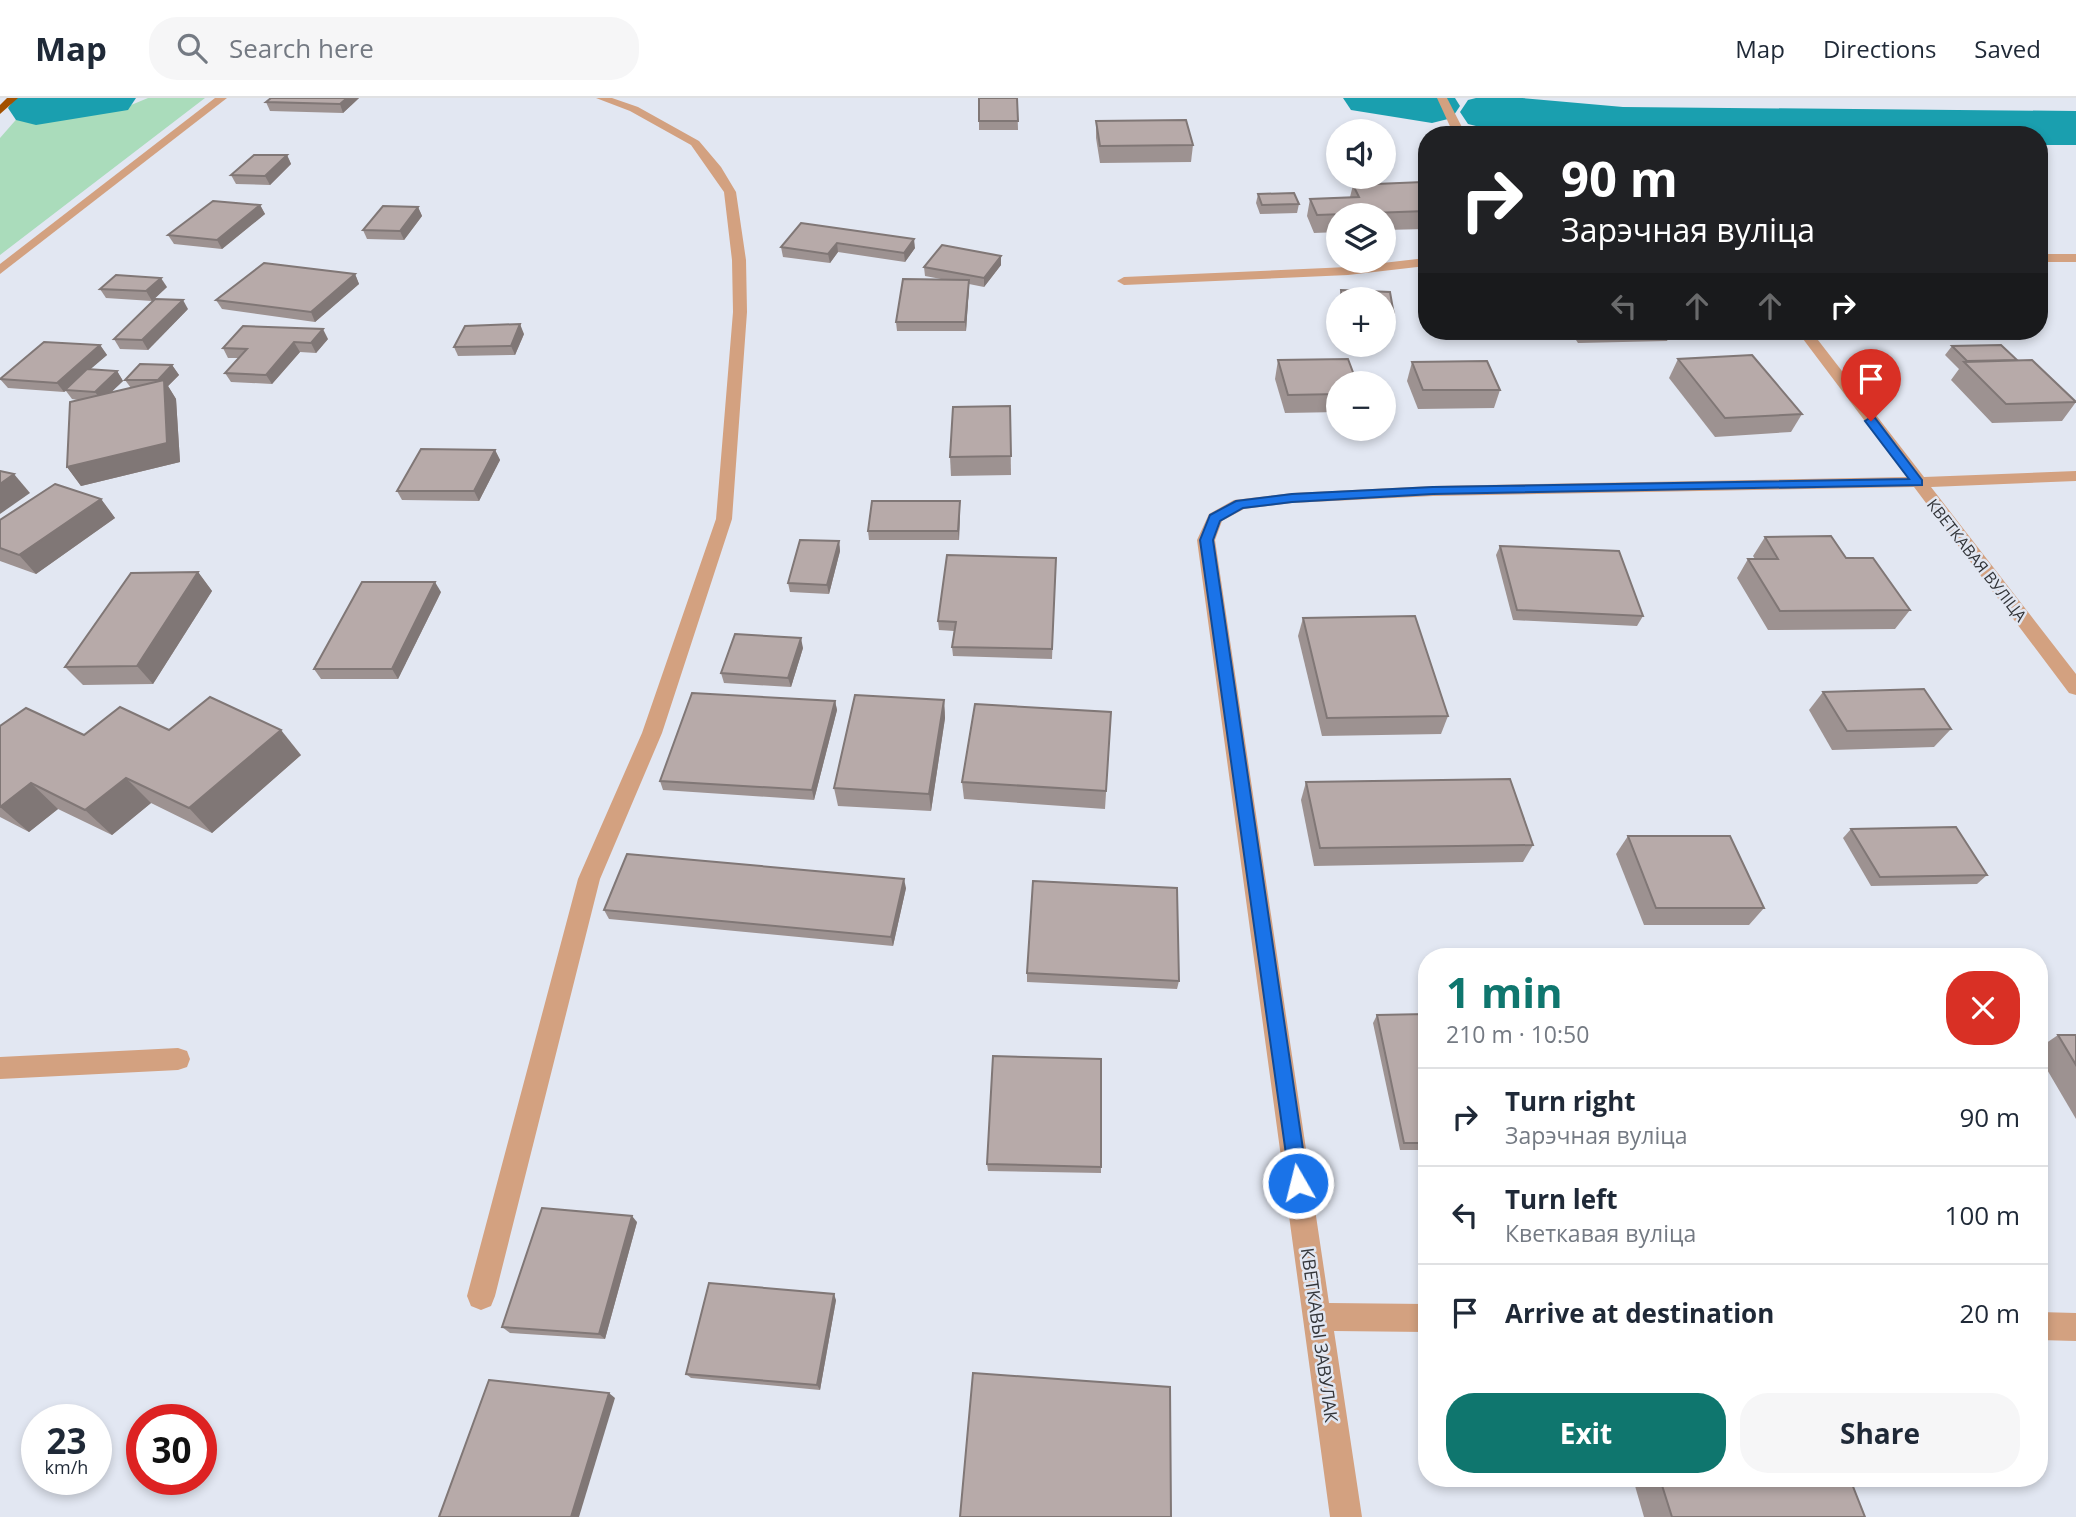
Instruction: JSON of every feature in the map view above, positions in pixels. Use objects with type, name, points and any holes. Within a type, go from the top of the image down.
[{"type":"highway","points":[[0,111],[13,98]]},
{"type":"street","points":[[0,270],[222,98]]},
{"type":"street","points":[[481,1296],[589,879],[652,733],[724,519],[740,312],[739,260],[730,192],[695,143],[634,108],[601,98]]},
{"type":"street","points":[[1442,98],[1456,126]]},
{"type":"street","points":[[2048,258],[2076,258]]},
{"type":"street","points":[[1124,281],[1348,271],[1418,263]]},
{"type":"street","name":"КВЕТКАВАЯ ВУЛІЦА","points":[[1811,340],[2076,688]]},
{"type":"street","points":[[1918,482],[2076,477]]},
{"type":"street","name":"КВЕТКАВЫ ЗАВУЛАК","points":[[1346,1517],[1206,540],[1215,518],[1240,504],[1292,498],[1433,491],[1918,482]]},
{"type":"street","points":[[0,1068],[178,1059]]},
{"type":"street","points":[[1317,1317],[1418,1318]]},
{"type":"street","points":[[2048,1326],[2076,1327]]},
{"type":"green space","points":[[148,98],[205,98],[0,255],[0,138],[21,114],[105,103],[119,110]]},
{"type":"building","points":[[271,98],[347,98],[340,104],[266,102]]},
{"type":"building","points":[[979,98],[1017,98],[1018,121],[979,121]]},
{"type":"building","points":[[1186,120],[1193,145],[1100,146],[1096,121]]},
{"type":"building","points":[[254,155],[287,155],[265,176],[231,175]]},
{"type":"building","points":[[1418,182],[1418,211],[1396,212],[1396,203],[1326,203],[1326,215],[1317,215],[1310,199],[1359,197],[1355,189],[1396,189],[1396,183]]},
{"type":"building","points":[[1294,193],[1299,204],[1262,205],[1258,194]]},
{"type":"building","points":[[213,201],[260,205],[217,240],[168,235]]},
{"type":"building","points":[[383,206],[418,207],[400,231],[363,230]]},
{"type":"building","points":[[801,223],[914,239],[904,253],[837,243],[828,254],[781,247]]},
{"type":"building","points":[[942,245],[1001,256],[984,278],[924,267]]},
{"type":"building","points":[[264,263],[355,274],[311,312],[216,300]]},
{"type":"building","points":[[116,275],[161,278],[146,291],[100,289]]},
{"type":"building","points":[[903,279],[969,280],[965,322],[896,322]]},
{"type":"building","points":[[155,299],[183,300],[142,340],[114,339]]},
{"type":"building","points":[[520,324],[511,346],[454,347],[465,326]]},
{"type":"building","points":[[243,326],[323,329],[311,343],[294,342],[266,375],[225,373],[247,349],[223,348]]},
{"type":"building","points":[[44,342],[100,345],[57,383],[0,379]]},
{"type":"building","points":[[2001,345],[2017,360],[1967,361],[1952,346]]},
{"type":"building","points":[[1752,355],[1802,414],[1725,418],[1678,359]]},
{"type":"building","points":[[1348,359],[1352,371],[1326,371],[1326,394],[1288,395],[1278,360]]},
{"type":"building","points":[[2032,360],[2076,402],[2006,404],[1964,362]]},
{"type":"building","points":[[1487,361],[1500,390],[1423,390],[1412,362]]},
{"type":"building","points":[[140,364],[172,365],[158,380],[125,380]]},
{"type":"building","points":[[87,369],[117,371],[95,392],[65,390]]},
{"type":"building","points":[[164,380],[167,443],[67,467],[70,402]]},
{"type":"building","points":[[1010,406],[1011,456],[950,457],[953,407]]},
{"type":"building","points":[[421,449],[495,450],[474,491],[397,491]]},
{"type":"building","points":[[0,471],[14,474],[0,484]]},
{"type":"building","points":[[55,484],[101,499],[19,555],[0,548],[0,520]]},
{"type":"building","points":[[872,501],[960,501],[958,531],[868,531]]},
{"type":"building","points":[[1831,536],[1846,558],[1873,558],[1910,610],[1780,611],[1748,559],[1778,559],[1765,537]]},
{"type":"building","points":[[800,540],[839,541],[827,585],[788,583]]},
{"type":"building","points":[[1500,546],[1619,551],[1643,616],[1517,610]]},
{"type":"building","points":[[947,555],[1056,558],[1052,649],[952,647],[956,622],[938,621]]},
{"type":"building","points":[[198,572],[137,666],[65,667],[131,573]]},
{"type":"building","points":[[362,582],[435,582],[392,669],[314,669]]},
{"type":"building","points":[[1415,616],[1448,716],[1327,718],[1303,618]]},
{"type":"building","points":[[735,634],[801,638],[788,678],[721,673]]},
{"type":"building","points":[[1924,689],[1951,729],[1847,731],[1823,692]]},
{"type":"building","points":[[692,693],[835,701],[812,790],[660,781]]},
{"type":"building","points":[[855,695],[944,700],[929,794],[834,788]]},
{"type":"building","points":[[210,697],[281,730],[189,808],[126,778],[85,810],[31,783],[0,807],[0,726],[26,708],[84,735],[120,707],[169,730]]},
{"type":"building","points":[[975,704],[1111,712],[1106,791],[962,782]]},
{"type":"building","points":[[1510,779],[1533,845],[1320,848],[1306,782]]},
{"type":"building","points":[[1956,827],[1987,875],[1880,877],[1851,829]]},
{"type":"building","points":[[1628,836],[1730,836],[1764,908],[1656,908]]},
{"type":"building","points":[[627,854],[904,879],[891,937],[604,910]]},
{"type":"building","points":[[1033,881],[1177,888],[1179,981],[1027,973]]},
{"type":"building","points":[[1418,1014],[1418,1143],[1404,1143],[1377,1015]]},
{"type":"building","points":[[2058,1035],[2076,1035],[2076,1065]]},
{"type":"building","points":[[993,1056],[1101,1059],[1101,1167],[987,1164]]},
{"type":"building","points":[[542,1208],[632,1216],[599,1334],[502,1327]]},
{"type":"building","points":[[709,1283],[834,1294],[817,1385],[686,1374]]},
{"type":"building","points":[[973,1373],[1170,1387],[1171,1517],[960,1517]]},
{"type":"building","points":[[489,1380],[609,1393],[571,1517],[439,1517]]},
{"type":"building","points":[[1663,1487],[1853,1487],[1865,1517],[1672,1517]]},
{"type":"waterway","points":[[36,108],[108,98]]},
{"type":"waterway","points":[[1371,98],[1432,106]]},
{"type":"waterway","points":[[1488,112],[1623,124],[1850,126]]},
{"type":"waterway","points":[[2048,128],[2076,128]]},
{"type":"route","points":[[1298,1183],[1206,540],[1215,518],[1240,504],[1292,498],[1433,491],[1918,482],[1871,421]]}]
